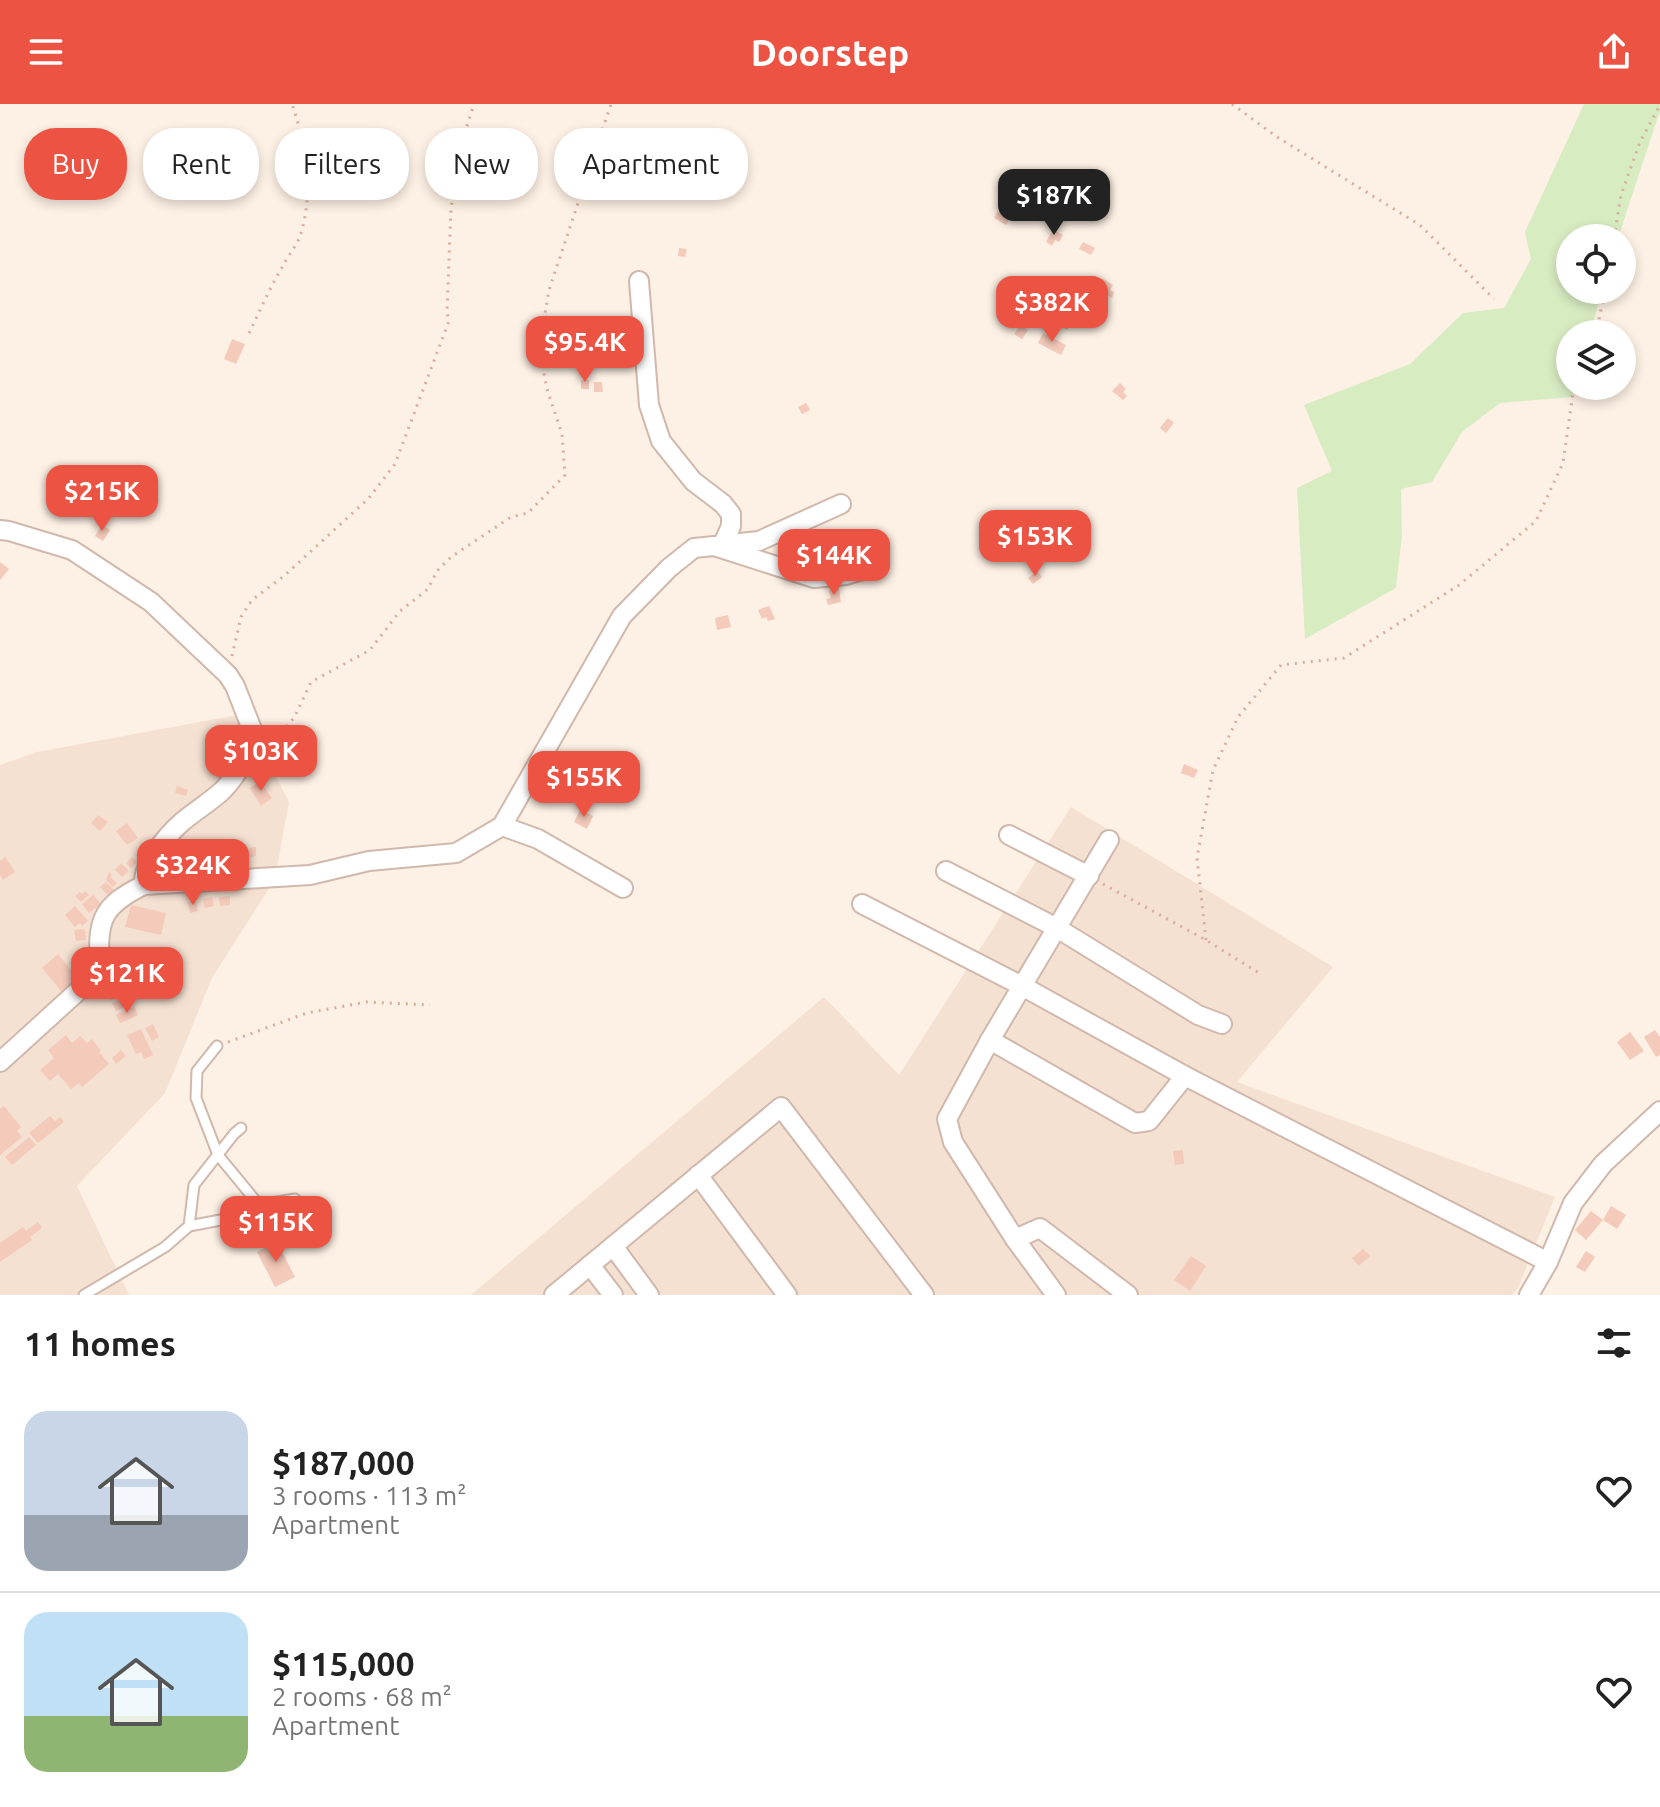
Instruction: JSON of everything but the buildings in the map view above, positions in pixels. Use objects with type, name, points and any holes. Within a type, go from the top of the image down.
[{"type":"street","points":[[639,281],[649,405],[661,441],[693,481],[731,514],[731,526],[718,545]]},
{"type":"street","points":[[0,1062],[99,972],[101,919],[122,895],[144,885],[310,875],[369,861],[456,853],[502,826],[622,616],[669,568],[694,548],[759,541],[841,504]]},
{"type":"street","points":[[0,530],[72,550],[151,602],[228,675],[235,686],[255,737],[244,763],[223,790],[180,824],[154,855],[143,875],[144,885]]},
{"type":"street","points":[[718,545],[814,578],[846,575],[879,565]]},
{"type":"street","points":[[502,826],[538,839],[623,888]]},
{"type":"street","points":[[1009,835],[1089,876]]},
{"type":"street","points":[[1056,1295],[1015,1239],[953,1142],[947,1119],[990,1040],[1109,840]]},
{"type":"street","points":[[946,871],[1057,928],[1198,1015],[1222,1024]]},
{"type":"street","points":[[862,904],[1022,986],[1185,1076],[1548,1262]]},
{"type":"street","points":[[990,1040],[1135,1123],[1149,1121],[1185,1076]]},
{"type":"street","points":[[554,1295],[781,1107],[924,1295]]},
{"type":"street","points":[[1529,1295],[1548,1262],[1573,1203],[1603,1164],[1660,1111]]},
{"type":"street","points":[[698,1175],[787,1295]]},
{"type":"street","points":[[1015,1239],[1040,1228],[1128,1295]]},
{"type":"street","points":[[613,1246],[649,1295]]},
{"type":"street","points":[[590,1265],[613,1295]]},
{"type":"lane","points":[[217,1046],[197,1071],[196,1098],[218,1155],[259,1205]]},
{"type":"lane","points":[[189,1226],[194,1185],[241,1128]]},
{"type":"lane","points":[[84,1295],[165,1247],[189,1226],[226,1219],[259,1205],[295,1199]]},
{"type":"path","points":[[249,333],[301,236],[308,170],[292,104]]},
{"type":"path","points":[[228,675],[241,617],[252,600],[284,576],[369,498],[395,464],[449,321],[451,208],[464,135],[474,104]]},
{"type":"path","points":[[244,763],[273,742],[294,718],[311,682],[370,650],[400,611],[428,589],[437,571],[451,557],[511,517],[528,513],[565,475],[562,434],[547,389],[539,349],[549,290],[611,104]]},
{"type":"path","points":[[1232,104],[1277,137],[1420,225],[1494,299]]},
{"type":"path","points":[[1616,224],[1621,195],[1640,142],[1660,105]]},
{"type":"path","points":[[1206,940],[1197,858],[1213,770],[1238,717],[1281,665],[1344,658],[1459,585],[1536,521],[1563,463],[1572,400]]},
{"type":"path","points":[[1089,876],[1259,973]]},
{"type":"path","points":[[217,1046],[307,1013],[366,1002],[430,1005]]},
{"type":"shaded area","points":[[243,714],[289,802],[275,879],[212,978],[165,1093],[77,1186],[129,1295],[0,1295],[0,765],[37,752]]},
{"type":"shaded area","points":[[1071,807],[1333,967],[1237,1082],[1555,1197],[1518,1288],[1512,1295],[471,1295],[824,997],[899,1075]]},
{"type":"green space","points":[[1584,104],[1660,104],[1623,224],[1556,224],[1556,304],[1598,304],[1594,320],[1556,320],[1556,398],[1500,403],[1462,432],[1432,482],[1401,489],[1402,535],[1396,588],[1305,639],[1297,488],[1332,471],[1304,405],[1410,364],[1463,313],[1504,308],[1531,259],[1525,232]]}]
